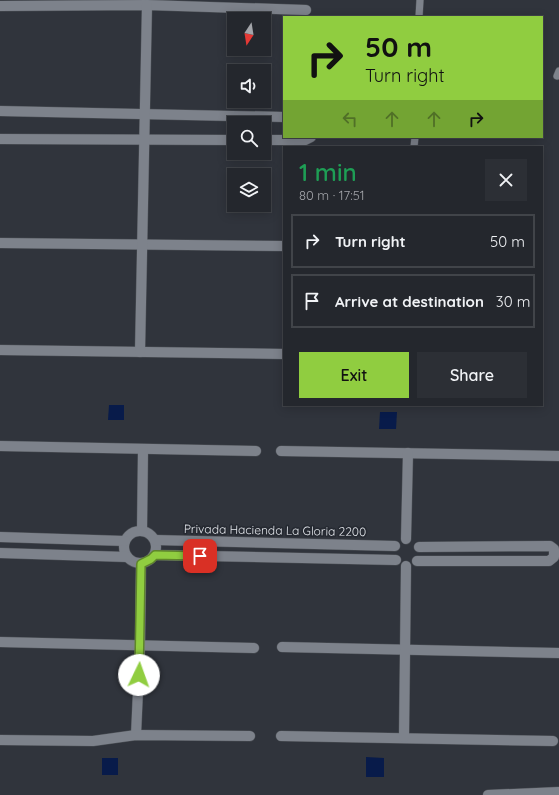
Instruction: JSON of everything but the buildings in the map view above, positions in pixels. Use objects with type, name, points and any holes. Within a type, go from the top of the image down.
[{"type":"street","points":[[140,352],[147,5]]},
{"type":"street","points":[[0,6],[147,5],[306,10]]},
{"type":"street","points":[[0,111],[283,117]]},
{"type":"street","points":[[271,140],[305,140],[309,138]]},
{"type":"street","points":[[0,139],[227,140]]},
{"type":"street","points":[[0,243],[142,246],[283,246]]},
{"type":"street","points":[[0,350],[283,354]]},
{"type":"street","points":[[0,446],[143,450],[256,451]]},
{"type":"street","points":[[142,531],[143,450]]},
{"type":"street","points":[[281,451],[559,456]]},
{"type":"street","points":[[406,539],[408,453]]},
{"type":"street","points":[[142,531],[151,535],[155,540],[155,555],[151,559],[141,564],[131,561],[127,557],[123,547],[125,541],[131,533],[142,531]]},
{"type":"street","points":[[0,537],[125,541]]},
{"type":"street","points":[[396,560],[393,550],[402,540],[406,539],[414,541],[419,547],[420,552],[417,561]]},
{"type":"street","name":"Privada Hacienda La Gloria 2200","points":[[155,540],[395,546]]},
{"type":"street","points":[[406,566],[417,561],[549,561],[554,557],[554,550],[550,546],[419,547]]},
{"type":"street","points":[[0,553],[127,557]]},
{"type":"street","points":[[155,555],[396,560],[406,566]]},
{"type":"street","points":[[136,735],[140,646],[141,564]]},
{"type":"street","points":[[404,737],[406,566]]},
{"type":"street","points":[[0,642],[254,648]]},
{"type":"street","points":[[282,647],[559,652]]},
{"type":"street","points":[[0,740],[94,741],[136,735],[250,736]]},
{"type":"street","points":[[281,736],[553,740]]},
{"type":"street","points":[[488,795],[559,792]]},
{"type":"lane","points":[[419,16],[420,0]]},
{"type":"water","points":[[109,405],[124,405],[124,420],[108,420]]},
{"type":"water","points":[[380,412],[397,412],[396,429],[379,429]]},
{"type":"water","points":[[366,757],[384,758],[384,777],[366,777]]},
{"type":"water","points":[[102,758],[118,758],[118,775],[102,775]]},
{"type":"route","points":[[139,675],[141,564],[151,559],[155,555],[200,556]]}]
